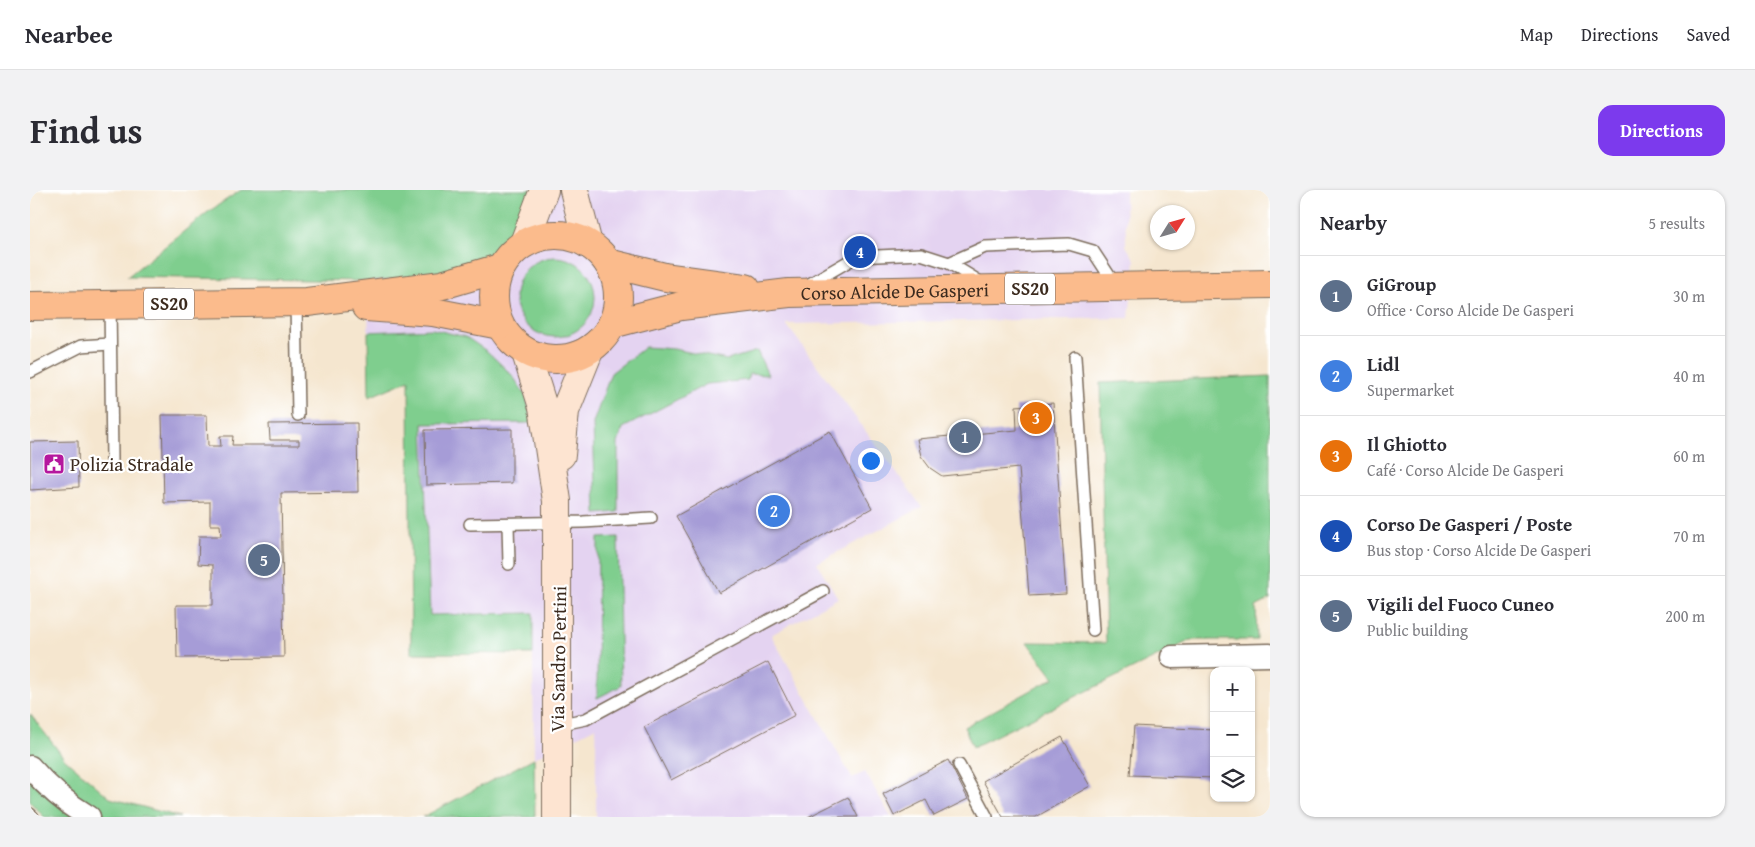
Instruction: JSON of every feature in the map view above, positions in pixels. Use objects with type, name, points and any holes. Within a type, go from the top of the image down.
[{"type":"main road","points":[[556,235],[573,237],[588,244],[608,263],[617,282],[618,304],[612,324],[603,339],[589,351],[568,359],[547,360],[526,353],[511,341],[500,325],[494,306],[494,286],[500,268],[510,254],[524,243],[539,237],[556,235]]},
{"type":"main road","name":"Corso Alcide De Gasperi","points":[[608,263],[665,278],[793,293]]},
{"type":"main road","name":"SS20","points":[[302,302],[442,286],[500,268]]},
{"type":"main road","name":"Corso Alcide De Gasperi","points":[[612,324],[681,306],[793,293],[1270,284]]},
{"type":"main road","name":"SS20","points":[[30,306],[302,302],[433,312],[500,325]]},
{"type":"street","points":[[524,243],[544,190]]},
{"type":"street","points":[[574,190],[588,244]]},
{"type":"street","name":"Via Sandro Pertini","points":[[557,817],[557,511],[565,411],[589,351]]},
{"type":"street","name":"Via Sandro Pertini","points":[[526,353],[543,407],[557,511]]},
{"type":"street","points":[[1172,657],[1270,655]]},
{"type":"street","points":[[30,767],[49,789],[68,805],[89,817]]},
{"type":"lane","points":[[949,263],[985,247],[1069,244],[1093,252],[1117,287]]},
{"type":"lane","points":[[793,293],[856,257],[921,254],[949,263],[992,290]]},
{"type":"lane","points":[[298,414],[302,302]]},
{"type":"lane","points":[[110,304],[112,460]]},
{"type":"lane","points":[[30,372],[80,346],[110,344]]},
{"type":"lane","points":[[1075,357],[1093,630]]},
{"type":"lane","points":[[470,524],[508,524],[557,511],[651,518]]},
{"type":"lane","points":[[508,524],[509,564]]},
{"type":"lane","points":[[557,725],[586,719],[823,590]]},
{"type":"lane","points":[[959,765],[987,817]]},
{"type":"lane","points":[[30,814],[33,817]]},
{"type":"shaded area","points":[[535,190],[1125,190],[1126,246],[1135,260],[1129,318],[786,324],[922,507],[817,563],[838,598],[771,635],[852,778],[865,772],[891,817],[596,817],[596,727],[534,758],[533,654],[411,653],[409,380],[369,397],[368,281]]},
{"type":"green space","points":[[241,190],[535,190],[514,239],[475,271],[368,281],[127,277],[208,212]]},
{"type":"green space","points":[[555,257],[570,260],[583,269],[592,282],[595,297],[592,312],[583,325],[570,334],[555,337],[540,334],[527,325],[518,312],[515,297],[518,282],[527,269],[540,260]]},
{"type":"green space","points":[[432,329],[466,337],[488,352],[512,375],[526,396],[532,423],[423,424],[430,615],[533,613],[533,654],[411,653],[409,380],[369,397],[368,332]]},
{"type":"green space","points":[[645,347],[674,349],[727,360],[757,351],[768,375],[749,374],[748,380],[707,384],[623,428],[618,443],[618,512],[596,514],[593,423],[611,373]]},
{"type":"green space","points":[[1270,376],[1270,599],[1256,607],[1257,640],[1191,640],[973,747],[964,727],[1054,678],[1027,642],[1106,643],[1100,383]]},
{"type":"green space","points":[[618,537],[621,686],[597,698],[598,538]]},
{"type":"green space","points":[[30,714],[64,758],[110,798],[180,817],[44,817],[30,802]]},
{"type":"green space","points":[[534,758],[535,817],[423,817]]},
{"type":"building","points":[[1053,403],[1066,594],[1029,596],[1019,468],[942,476],[930,468],[921,456],[917,439],[1017,430],[1016,406]]},
{"type":"building","points":[[162,415],[207,415],[208,446],[221,446],[220,436],[233,436],[232,445],[299,445],[299,440],[270,440],[269,424],[357,423],[358,492],[281,493],[284,657],[177,658],[176,605],[213,605],[213,565],[198,564],[199,536],[221,536],[220,525],[210,525],[210,502],[164,503]]},
{"type":"building","points":[[512,429],[512,483],[426,485],[425,430]]},
{"type":"building","points":[[830,431],[872,508],[719,593],[676,516]]},
{"type":"building","name":"Polizia Stradale","points":[[78,441],[79,487],[30,490],[30,442]]},
{"type":"building","points":[[768,662],[795,715],[671,780],[644,727]]},
{"type":"building","points":[[1134,726],[1210,730],[1210,778],[1130,775]]},
{"type":"building","points":[[1062,737],[1090,786],[1036,817],[1003,817],[983,781]]},
{"type":"building","points":[[948,760],[968,799],[934,816],[926,800],[894,816],[883,794]]},
{"type":"building","points":[[848,797],[858,817],[808,817]]},
{"type":"place","name":"Corso De Gasperi / Poste","points":[[860,252]]},
{"type":"place","name":"Il Ghiotto","points":[[1036,418]]},
{"type":"place","name":"GiGroup","points":[[965,437]]},
{"type":"place","name":"Polizia Stradale","points":[[54,464]]},
{"type":"place","name":"Lidl","points":[[774,511]]},
{"type":"place","name":"Vigili del Fuoco Cuneo","points":[[264,560]]}]
